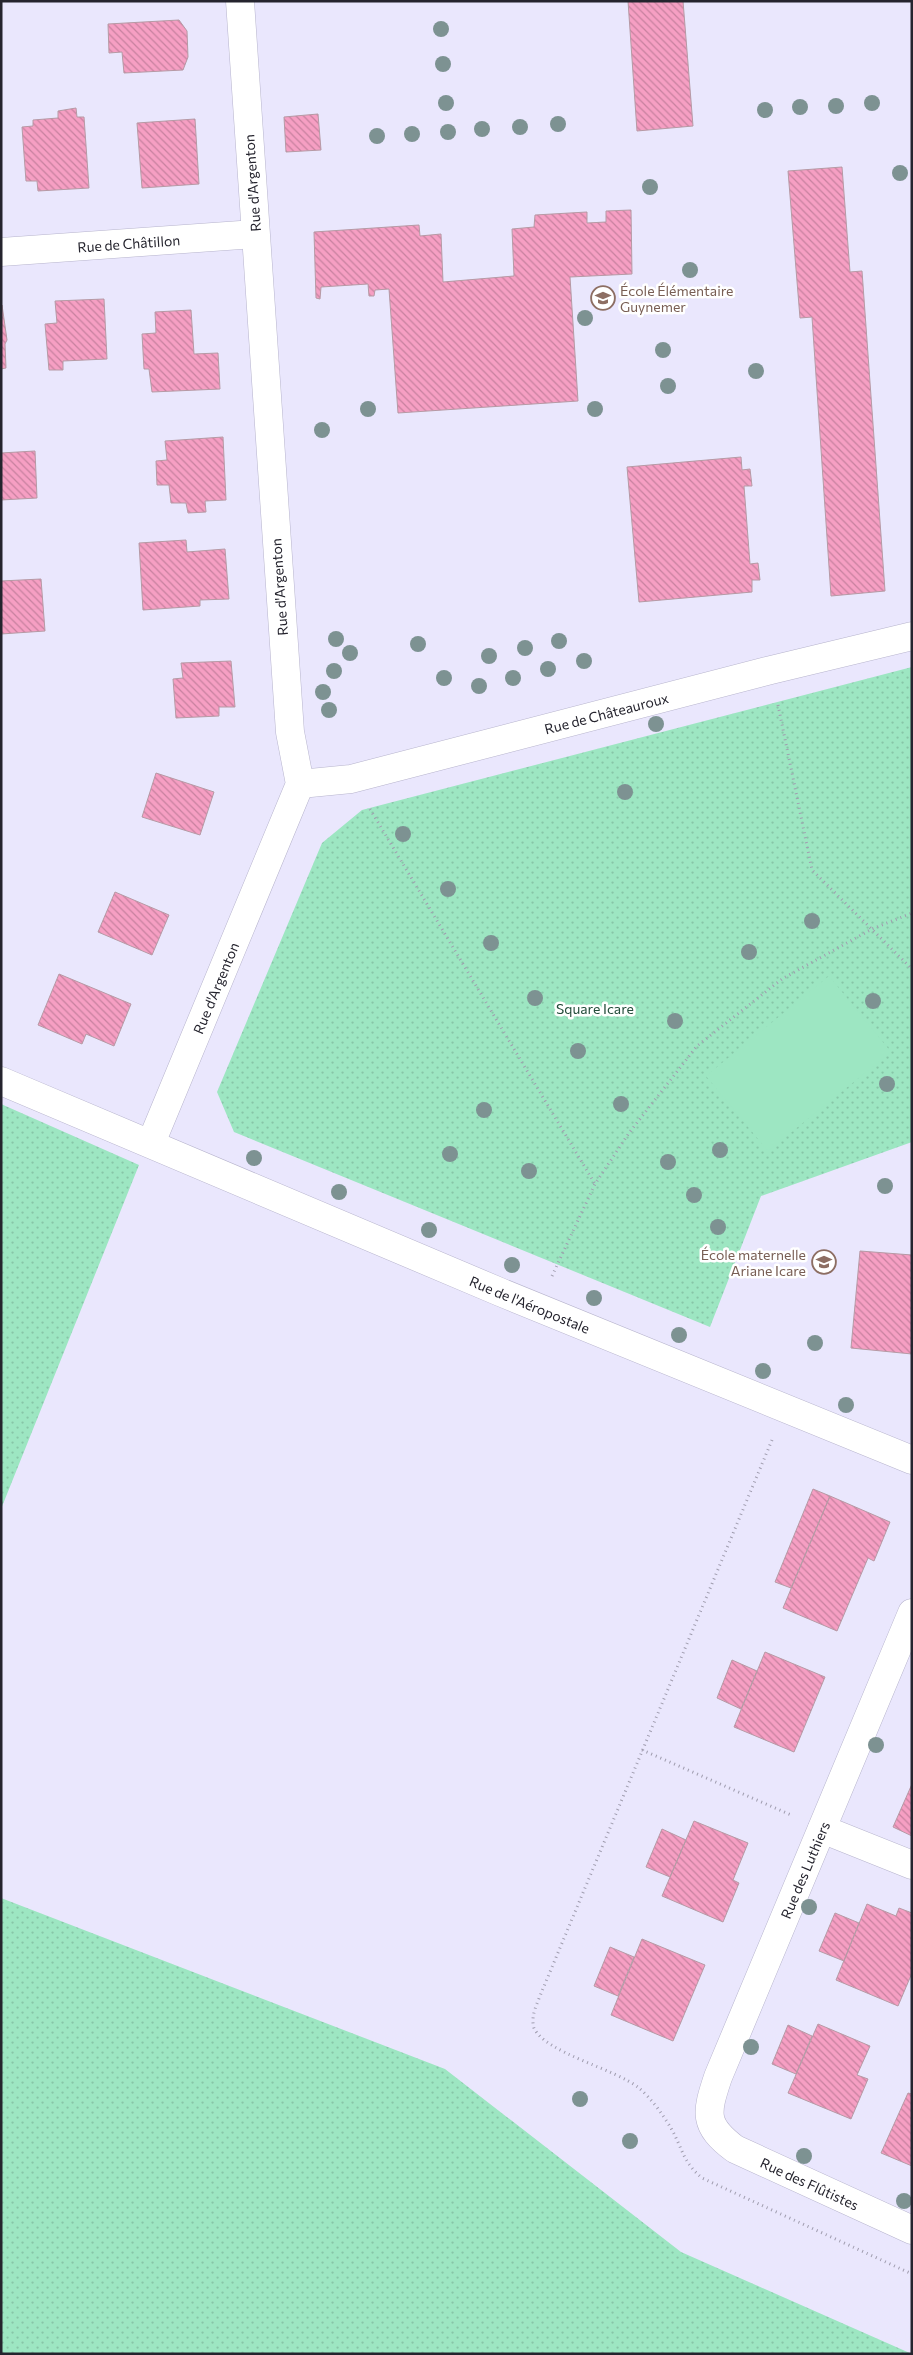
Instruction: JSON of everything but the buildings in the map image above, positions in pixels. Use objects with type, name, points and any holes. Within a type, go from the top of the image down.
[{"type":"street","name":"Rue d'Argenton","points":[[151,1143],[300,784],[290,732],[240,1]]},
{"type":"street","name":"Rue de Châtillon","points":[[1,252],[255,234]]},
{"type":"street","name":"Rue de Châteauroux","points":[[300,784],[351,779],[771,670],[912,636]]},
{"type":"street","name":"Rue de l'Aéropostale","points":[[1,1081],[539,1308],[912,1460]]},
{"type":"street","name":"Rue des Luthiers","points":[[713,2129],[709,2117],[711,2100],[718,2077],[912,1613]]},
{"type":"street","points":[[822,1829],[912,1865]]},
{"type":"street","name":"Rue des Flûtistes","points":[[713,2129],[718,2136],[735,2149],[754,2159],[912,2230]]},
{"type":"path","points":[[771,670],[812,870],[912,969]]},
{"type":"path","points":[[351,779],[595,1184]]},
{"type":"path","points":[[539,1308],[567,1242],[595,1184],[629,1133],[697,1046],[782,979],[872,929],[912,913]]},
{"type":"path","points":[[786,1408],[542,1991],[533,2015],[534,2028],[544,2040],[561,2050],[639,2088],[671,2129],[688,2166],[702,2178],[912,2274]]},
{"type":"path","points":[[642,1750],[822,1829]]},
{"type":"green space","name":"Square Icare","points":[[912,667],[912,1142],[761,1196],[710,1327],[234,1132],[217,1092],[322,843],[362,810]]},
{"type":"green space","points":[[829,976],[891,1052],[768,1151],[706,1076]]},
{"type":"green space","points":[[1,1104],[139,1165],[1,1509]]},
{"type":"green space","points":[[1,1898],[445,2069],[681,2252],[912,2354],[1,2354]]},
{"type":"place","name":"École Élémentaire Guynemer","points":[[603,298]]},
{"type":"place","name":"École maternelle Ariane Icare","points":[[824,1262]]}]
